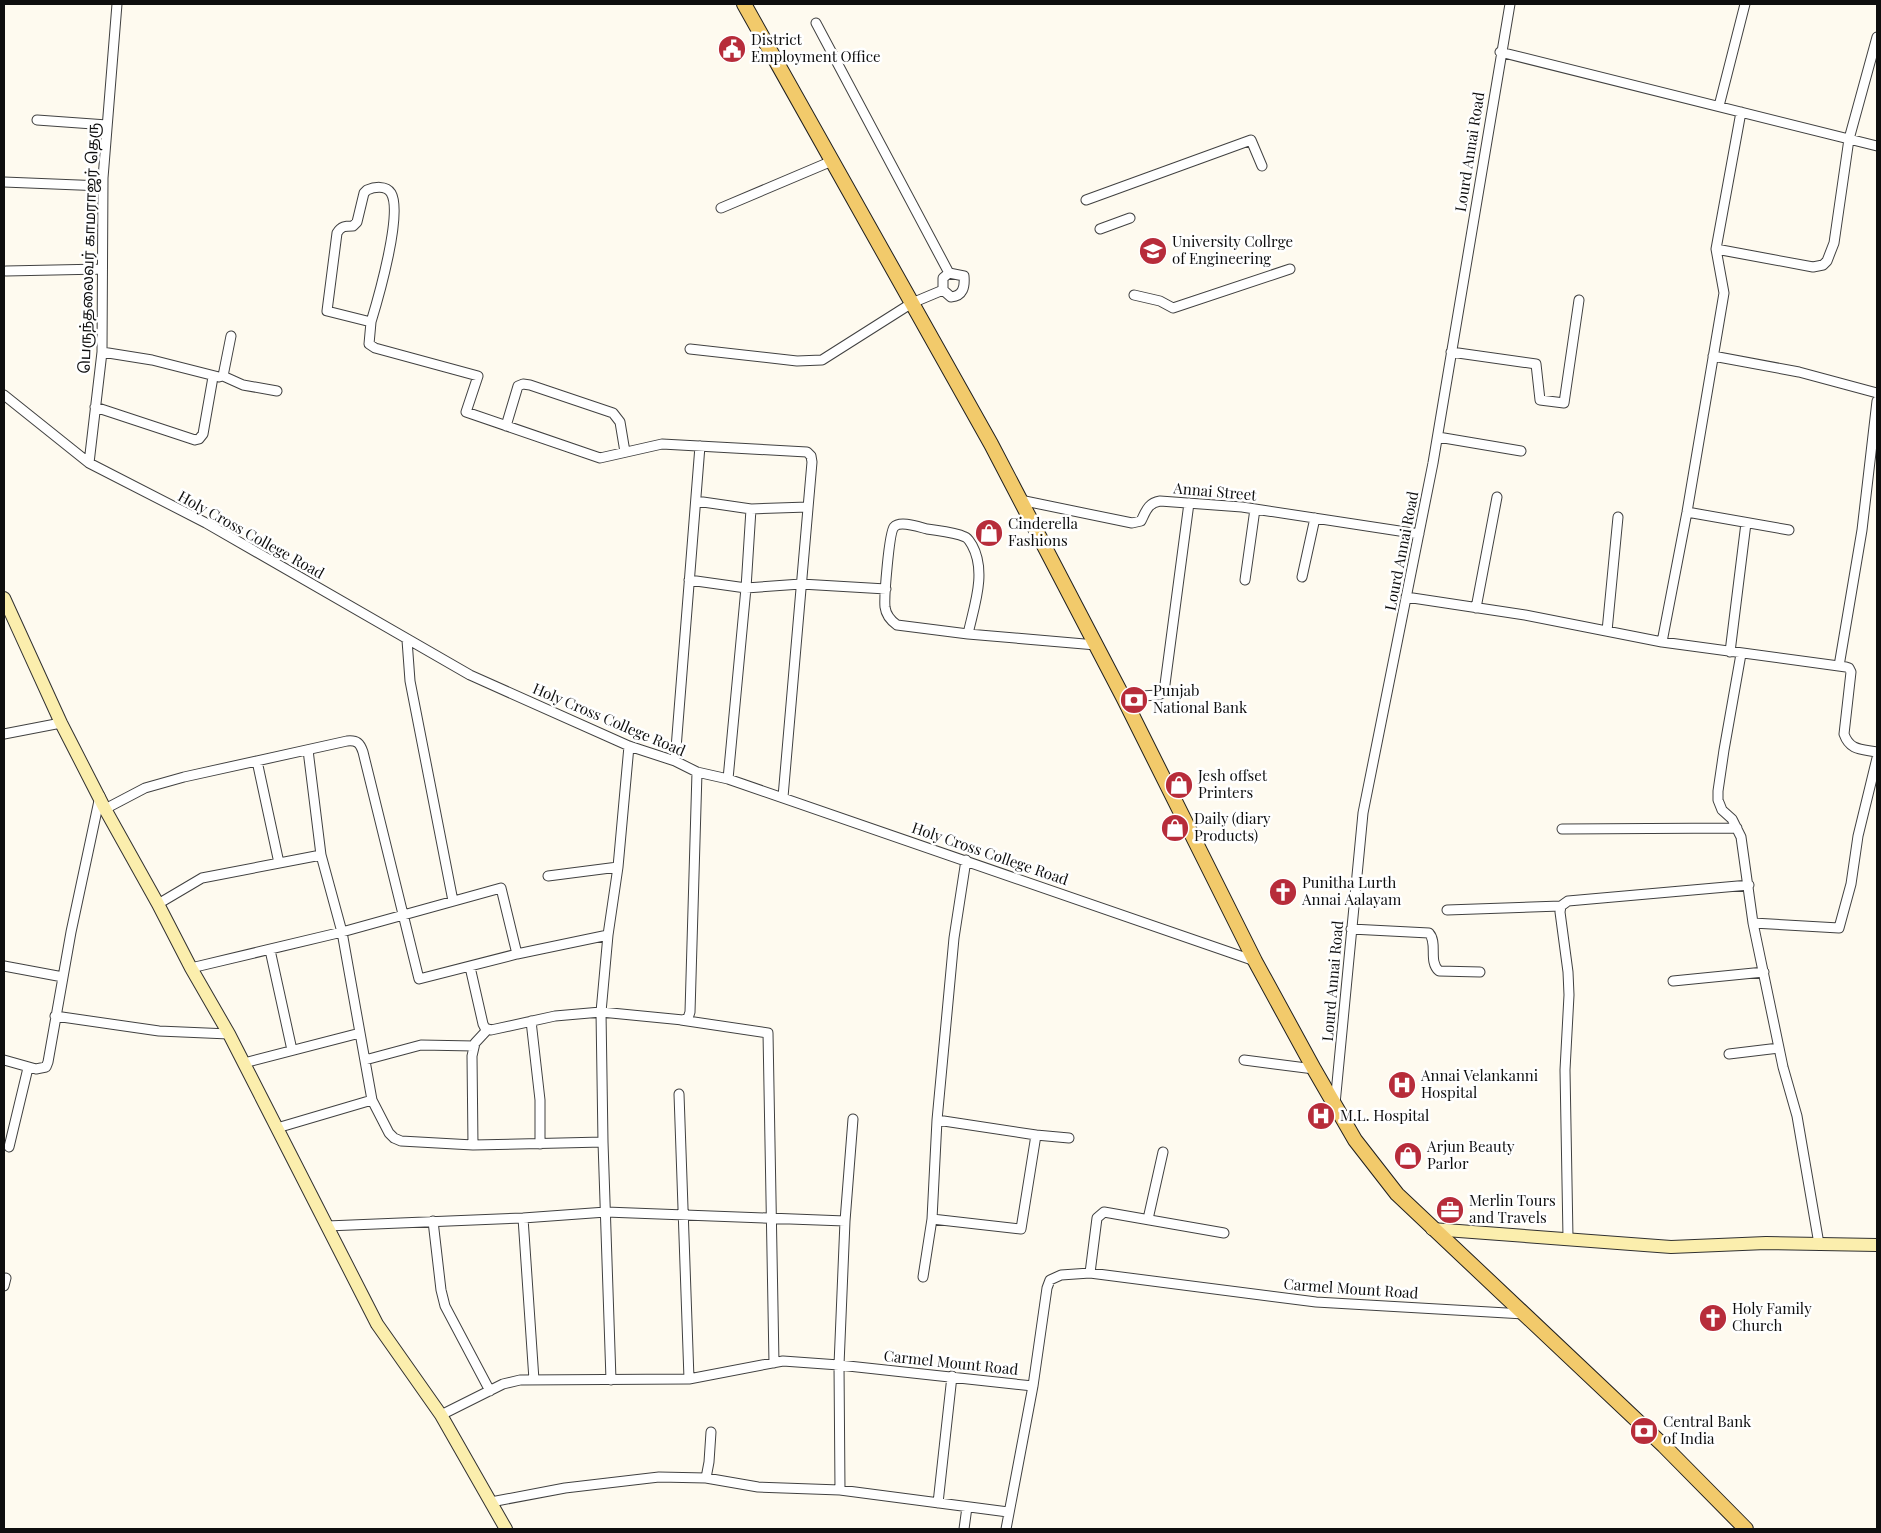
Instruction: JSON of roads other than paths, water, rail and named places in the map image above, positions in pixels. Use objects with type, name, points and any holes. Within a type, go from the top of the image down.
[{"type":"main road","points":[[744,4],[1020,500],[1123,697],[1256,961],[1314,1069],[1355,1140],[1396,1194],[1664,1446],[1746,1529]]},
{"type":"street","name":"பெருந்தலைவர் காமராஜர் தெரு","points":[[89,463],[102,352],[103,186],[117,4]]},
{"type":"street","name":"Lourd Annai Road","points":[[1335,1105],[1363,813],[1438,437],[1500,52],[1510,4]]},
{"type":"street","points":[[1719,106],[1745,4]]},
{"type":"street","points":[[816,23],[950,273]]},
{"type":"street","points":[[1716,249],[1813,268],[1823,265],[1830,256],[1834,243],[1849,139],[1877,37]]},
{"type":"street","points":[[1500,52],[1877,146]]},
{"type":"street","points":[[1662,642],[1687,512],[1724,293],[1716,249],[1741,112]]},
{"type":"street","points":[[37,120],[107,125]]},
{"type":"street","points":[[1086,200],[1251,140],[1262,166]]},
{"type":"street","points":[[722,208],[832,161]]},
{"type":"street","points":[[4,182],[103,186]]},
{"type":"street","points":[[371,322],[327,311],[337,233],[343,226],[353,226],[357,222],[364,193],[367,190],[382,187],[390,190],[395,212],[387,266],[371,322],[369,344],[374,348],[478,376],[466,412],[600,458],[662,444],[807,452],[811,456],[802,584],[783,797]]},
{"type":"street","points":[[1100,230],[1130,218]]},
{"type":"street","points":[[6,271],[102,269]]},
{"type":"street","points":[[1134,295],[1160,301],[1173,308],[1290,269]]},
{"type":"street","points":[[950,273],[964,276],[964,286],[961,294],[951,297],[942,290],[943,278],[950,273]]},
{"type":"street","points":[[690,349],[797,361],[822,360],[912,303],[942,290]]},
{"type":"street","points":[[1451,352],[1536,364],[1540,400],[1564,403],[1580,300]]},
{"type":"street","points":[[223,376],[231,336]]},
{"type":"street","points":[[102,352],[152,360],[213,377],[223,376],[243,385],[277,391]]},
{"type":"street","points":[[1713,356],[1799,372],[1877,393]]},
{"type":"street","points":[[95,407],[194,440],[199,439],[203,434],[213,377]]},
{"type":"street","points":[[506,426],[518,386],[523,384],[530,385],[613,413],[620,422],[625,452]]},
{"type":"street","name":"Holy Cross College Road","points":[[4,394],[89,463],[206,523],[470,675],[629,746],[675,761],[697,772],[728,779],[783,797],[1256,961]]},
{"type":"street","points":[[1839,666],[1862,530],[1877,401]]},
{"type":"street","points":[[1438,437],[1521,451]]},
{"type":"street","points":[[675,761],[700,446]]},
{"type":"street","points":[[1476,608],[1497,497]]},
{"type":"street","name":"Annai Street","points":[[1020,500],[1132,523],[1141,521],[1148,506],[1153,502],[1189,503],[1255,509],[1419,534]]},
{"type":"street","points":[[696,501],[751,509],[808,507]]},
{"type":"street","points":[[1123,697],[1159,695],[1164,692],[1189,503]]},
{"type":"street","points":[[728,779],[746,588],[751,509]]},
{"type":"street","points":[[1245,580],[1255,509]]},
{"type":"street","points":[[1687,512],[1789,530]]},
{"type":"street","points":[[1607,632],[1618,517]]},
{"type":"street","points":[[1302,577],[1315,518]]},
{"type":"street","points":[[1730,652],[1746,523]]},
{"type":"street","points":[[968,634],[980,574],[978,560],[966,537],[904,524],[893,528],[890,539],[885,607],[889,620],[897,625],[968,634],[1096,645]]},
{"type":"street","points":[[689,580],[746,588],[802,584],[886,589]]},
{"type":"street","points":[[1406,597],[1525,615],[1662,642],[1849,668],[1851,672],[1844,734],[1847,742],[1854,748],[1877,752]]},
{"type":"street","points":[[4,598],[61,723],[105,809],[229,1034],[377,1324],[441,1416],[506,1529]]},
{"type":"street","points":[[407,640],[410,681],[453,901]]},
{"type":"street","points":[[1741,654],[1718,800],[1722,810],[1732,819],[1741,837],[1753,923],[1779,1048],[1797,1116],[1819,1244]]},
{"type":"street","points":[[4,734],[61,723]]},
{"type":"street","points":[[105,809],[145,788],[184,777],[353,740],[359,743],[361,747],[405,914],[419,979],[517,954],[608,935]]},
{"type":"street","points":[[611,1380],[603,1142],[601,1012],[608,935],[618,867],[629,746]]},
{"type":"street","points":[[308,750],[321,855],[342,932],[372,1100],[389,1133],[401,1141],[473,1145],[603,1142]]},
{"type":"street","points":[[1753,923],[1839,928],[1850,884],[1858,836],[1877,758]]},
{"type":"street","points":[[257,761],[279,863]]},
{"type":"street","points":[[678,1019],[686,1019],[689,1017],[690,1012],[697,772]]},
{"type":"street","points":[[4,1060],[28,1068],[42,1070],[46,1067],[100,796]]},
{"type":"street","points":[[1562,829],[1737,828]]},
{"type":"street","points":[[158,904],[202,878],[321,855]]},
{"type":"street","points":[[923,1277],[932,1219],[938,1120],[954,938],[966,860]]},
{"type":"street","points":[[548,876],[618,867]]},
{"type":"street","points":[[1447,910],[1561,906],[1568,901],[1748,885]]},
{"type":"street","points":[[191,968],[342,932],[502,888],[517,954]]},
{"type":"street","points":[[1561,906],[1560,912],[1569,995],[1566,1070],[1568,1238]]},
{"type":"street","points":[[1351,929],[1429,932],[1432,936],[1433,963],[1439,971],[1480,972]]},
{"type":"street","points":[[270,950],[292,1050]]},
{"type":"street","points":[[4,966],[63,977]]},
{"type":"street","points":[[470,966],[483,1024],[488,1029],[494,1030],[555,1016],[601,1012],[678,1019],[768,1034],[774,1363]]},
{"type":"street","points":[[1673,981],[1764,972]]},
{"type":"street","points":[[55,1016],[159,1031],[229,1034]]},
{"type":"street","points":[[531,1021],[540,1100],[540,1144]]},
{"type":"street","points":[[473,1145],[472,1056],[474,1046],[488,1029]]},
{"type":"street","points":[[244,1063],[360,1033]]},
{"type":"street","points":[[365,1060],[421,1045],[474,1046]]},
{"type":"street","points":[[1730,1054],[1779,1048]]},
{"type":"street","points":[[1244,1060],[1314,1069]]},
{"type":"street","points":[[9,1147],[28,1068]]},
{"type":"street","points":[[679,1094],[689,1379]]},
{"type":"street","points":[[277,1128],[372,1100]]},
{"type":"street","points":[[840,1490],[839,1365],[853,1119]]},
{"type":"street","points":[[938,1120],[1036,1135],[1069,1138]]},
{"type":"street","points":[[932,1219],[1021,1229],[1036,1135]]},
{"type":"street","points":[[1148,1219],[1164,1152]]},
{"type":"street","points":[[327,1226],[523,1218],[606,1212],[846,1221]]},
{"type":"street","points":[[1090,1273],[1099,1215],[1107,1212],[1224,1233]]},
{"type":"street","points":[[523,1218],[534,1380]]},
{"type":"street","points":[[433,1221],[441,1290],[445,1306],[490,1391]]},
{"type":"street","points":[[1432,1228],[1671,1247],[1766,1243],[1877,1245]]},
{"type":"street","name":"Carmel Mount Road","points":[[441,1416],[503,1384],[520,1380],[689,1379],[783,1361],[952,1376],[1033,1386],[1048,1283],[1057,1276],[1090,1273],[1316,1302],[1524,1314]]},
{"type":"street","points":[[938,1503],[952,1376]]},
{"type":"street","points":[[1006,1529],[1033,1386]]},
{"type":"street","points":[[706,1478],[711,1432]]},
{"type":"street","points":[[491,1502],[565,1488],[659,1477],[706,1478],[758,1487],[840,1490],[1008,1512]]},
{"type":"street","points":[[964,1529],[967,1507]]},
{"type":"place","name":"District Employment Office","points":[[732,49]]},
{"type":"place","name":"University Collrge of Engineering","points":[[1153,251]]},
{"type":"place","name":"Cinderella Fashions","points":[[989,533]]},
{"type":"place","name":"Punjab National Bank","points":[[1134,700]]},
{"type":"place","name":"Jesh offset Printers","points":[[1179,785]]},
{"type":"place","name":"Daily (diary Products)","points":[[1175,828]]},
{"type":"place","name":"Punitha Lurth Annai Aalayam","points":[[1283,892]]},
{"type":"place","name":"Annai Velankanni Hospital","points":[[1402,1085]]},
{"type":"place","name":"M.L. Hospital","points":[[1321,1116]]},
{"type":"place","name":"Arjun Beauty Parlor","points":[[1408,1156]]},
{"type":"place","name":"Merlin Tours and Travels","points":[[1450,1210]]},
{"type":"place","name":"Holy Family Church","points":[[1713,1318]]},
{"type":"place","name":"Central Bank of India","points":[[1644,1431]]}]
